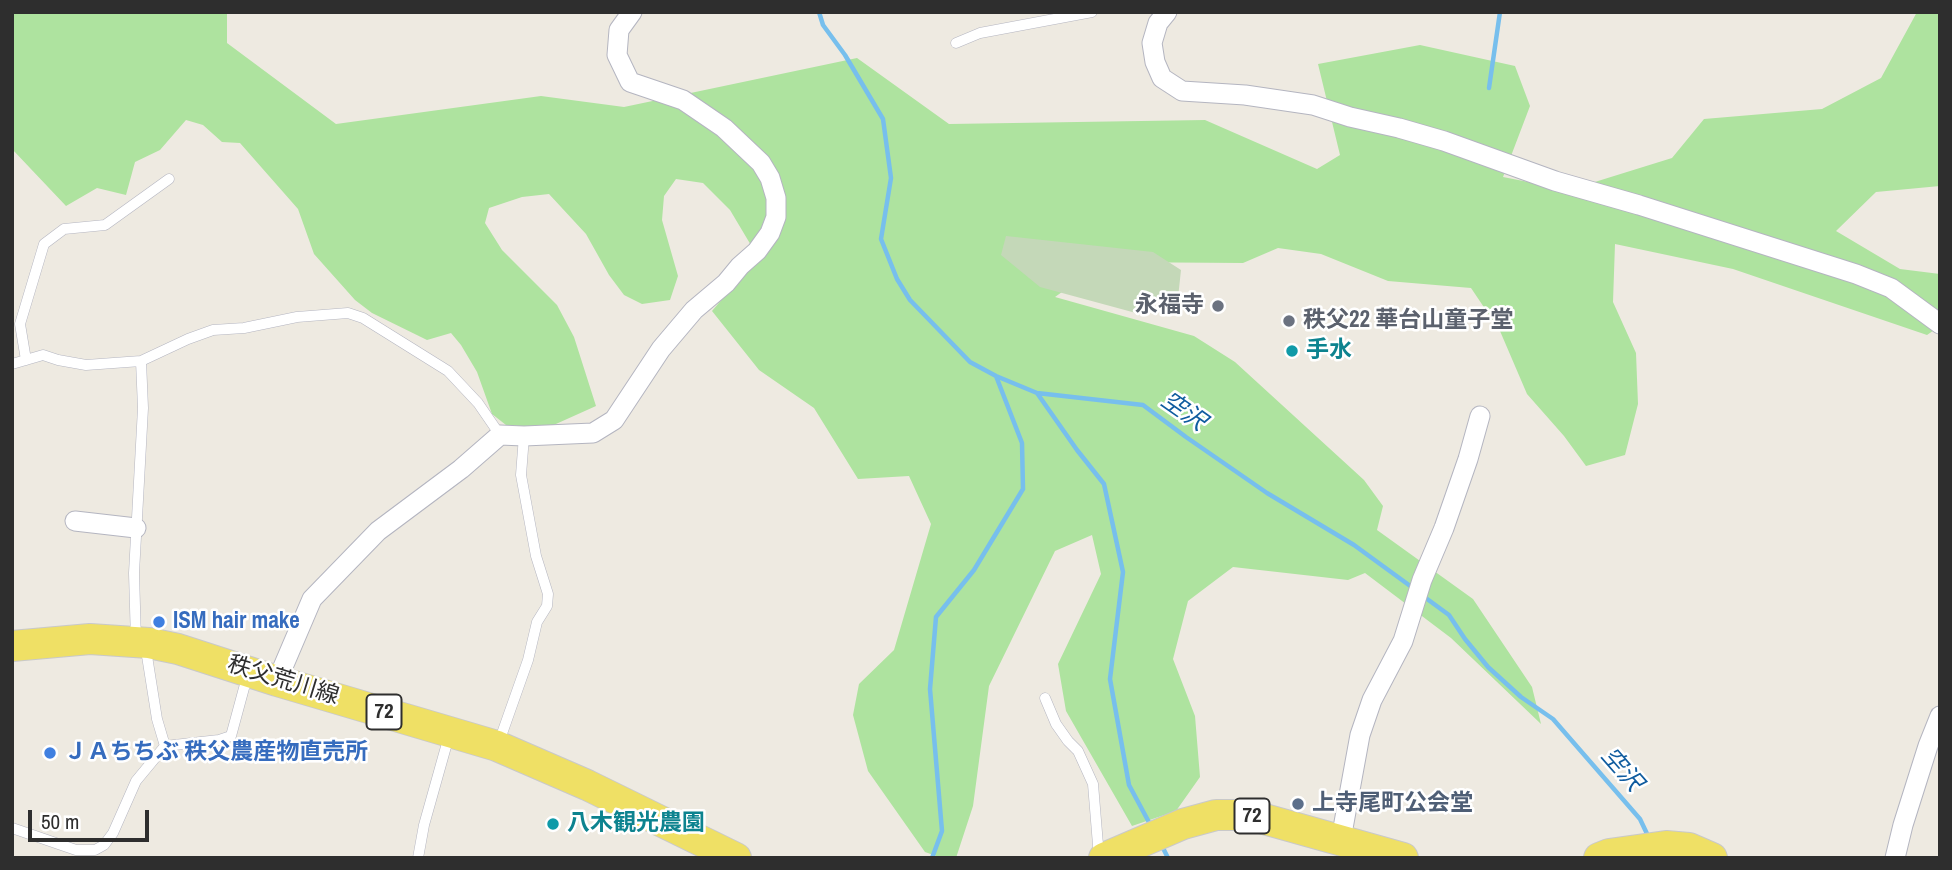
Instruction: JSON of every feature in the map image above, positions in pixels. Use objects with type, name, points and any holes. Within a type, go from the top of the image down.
[{"type":"main road","name":"秩父荒川線","points":[[12,646],[90,639],[178,649],[497,746],[587,785],[736,858]]},
{"type":"main road","name":"72","points":[[1106,857],[1183,824],[1216,815],[1250,815],[1403,858]]},
{"type":"main road","points":[[1599,858],[1609,854],[1689,848],[1712,858]]},
{"type":"street","points":[[264,676],[312,599],[354,554],[500,435],[593,433],[614,420],[661,349],[694,310],[726,283],[757,251],[770,233],[776,217],[776,198],[770,178],[761,163],[724,128],[683,100],[630,82],[617,55],[619,30],[632,12]]},
{"type":"street","points":[[1167,12],[1158,23],[1152,43],[1155,62],[1162,78],[1182,91],[1245,95],[1313,105],[1444,141],[1555,181],[1856,274],[1891,288],[1940,324]]},
{"type":"street","points":[[1340,839],[1360,735],[1373,700],[1403,641],[1422,580],[1468,459],[1480,416]]},
{"type":"street","points":[[75,521],[136,528]]},
{"type":"street","points":[[1895,858],[1928,746],[1940,716]]},
{"type":"lane","points":[[956,43],[980,33],[1092,12]]},
{"type":"lane","points":[[26,360],[20,324],[44,244],[64,229],[105,225],[169,179]]},
{"type":"lane","points":[[12,364],[43,355],[86,365],[141,362],[213,330],[244,328],[297,317],[348,313],[363,318],[448,370],[478,403],[500,435]]},
{"type":"lane","points":[[141,362],[143,408],[134,573],[142,643],[165,746]]},
{"type":"lane","points":[[497,746],[528,660],[537,622],[547,606],[548,594],[536,556],[521,475],[524,436]]},
{"type":"lane","points":[[12,828],[76,850],[95,850],[104,845],[113,833],[136,781],[165,746],[219,740],[231,736],[244,688],[264,676]]},
{"type":"lane","points":[[1045,698],[1056,724],[1078,751],[1093,784],[1106,857]]},
{"type":"lane","points":[[418,858],[424,825],[451,732]]},
{"type":"green space","points":[[12,12],[227,12],[227,43],[336,124],[541,96],[624,107],[857,58],[949,124],[1205,120],[1317,169],[1340,155],[1318,64],[1420,45],[1515,66],[1530,106],[1503,177],[1569,190],[1672,158],[1704,119],[1822,109],[1881,78],[1917,12],[1940,12],[1940,186],[1876,192],[1836,231],[1900,269],[1940,274],[1940,326],[1927,335],[1733,269],[1615,244],[1613,302],[1636,353],[1638,404],[1625,455],[1586,466],[1527,394],[1500,331],[1471,288],[1388,281],[1321,254],[1278,248],[1243,263],[1104,262],[1055,297],[1194,336],[1235,362],[1364,480],[1383,506],[1377,530],[1473,599],[1532,687],[1541,724],[1451,638],[1365,573],[1348,580],[1233,567],[1188,601],[1173,659],[1195,716],[1200,777],[1176,811],[1132,826],[1066,711],[1058,664],[1101,574],[1092,535],[1055,551],[989,686],[973,806],[956,858],[942,858],[925,852],[868,771],[853,715],[859,684],[894,650],[931,524],[909,476],[858,479],[814,408],[759,370],[712,311],[758,257],[730,210],[703,183],[676,179],[664,196],[662,220],[678,276],[670,300],[642,304],[624,295],[609,275],[586,234],[549,194],[522,197],[489,208],[485,223],[502,250],[557,305],[574,337],[596,406],[547,428],[506,425],[492,414],[477,372],[451,333],[427,340],[372,313],[355,300],[314,254],[298,209],[240,143],[222,142],[203,125],[186,120],[160,150],[135,162],[126,195],[97,188],[66,206],[12,149]]},
{"type":"green space","points":[[1006,236],[1153,252],[1181,270],[1178,298],[1159,297],[1147,316],[1040,287],[1001,255]]},
{"type":"waterway","name":"空沢","points":[[819,12],[823,25],[845,55],[883,119],[891,178],[881,239],[897,279],[910,300],[970,362],[1037,393],[1143,405],[1267,493],[1354,545],[1413,588]]},
{"type":"waterway","points":[[1489,88],[1500,12]]},
{"type":"waterway","points":[[932,858],[942,831],[930,689],[936,617],[974,570],[1023,489],[1022,443],[996,376]]},
{"type":"waterway","points":[[1037,393],[1104,484],[1123,572],[1110,679],[1129,785],[1151,826]]},
{"type":"waterway","name":"空沢","points":[[1423,596],[1449,615],[1488,667],[1521,697],[1553,719],[1640,819],[1649,838]]},
{"type":"waterway","points":[[1162,846],[1168,858]]},
{"type":"place","name":"永福寺","points":[[1218,306]]},
{"type":"place","name":"秩父22 華台山童子堂","points":[[1289,321]]},
{"type":"place","name":"手水","points":[[1292,351]]},
{"type":"place","name":"ISM hair make","points":[[159,622]]},
{"type":"place","name":"ＪＡちちぶ 秩父農産物直売所","points":[[50,753]]},
{"type":"place","name":"上寺尾町公会堂","points":[[1298,804]]},
{"type":"place","name":"八木観光農園","points":[[553,824]]}]
